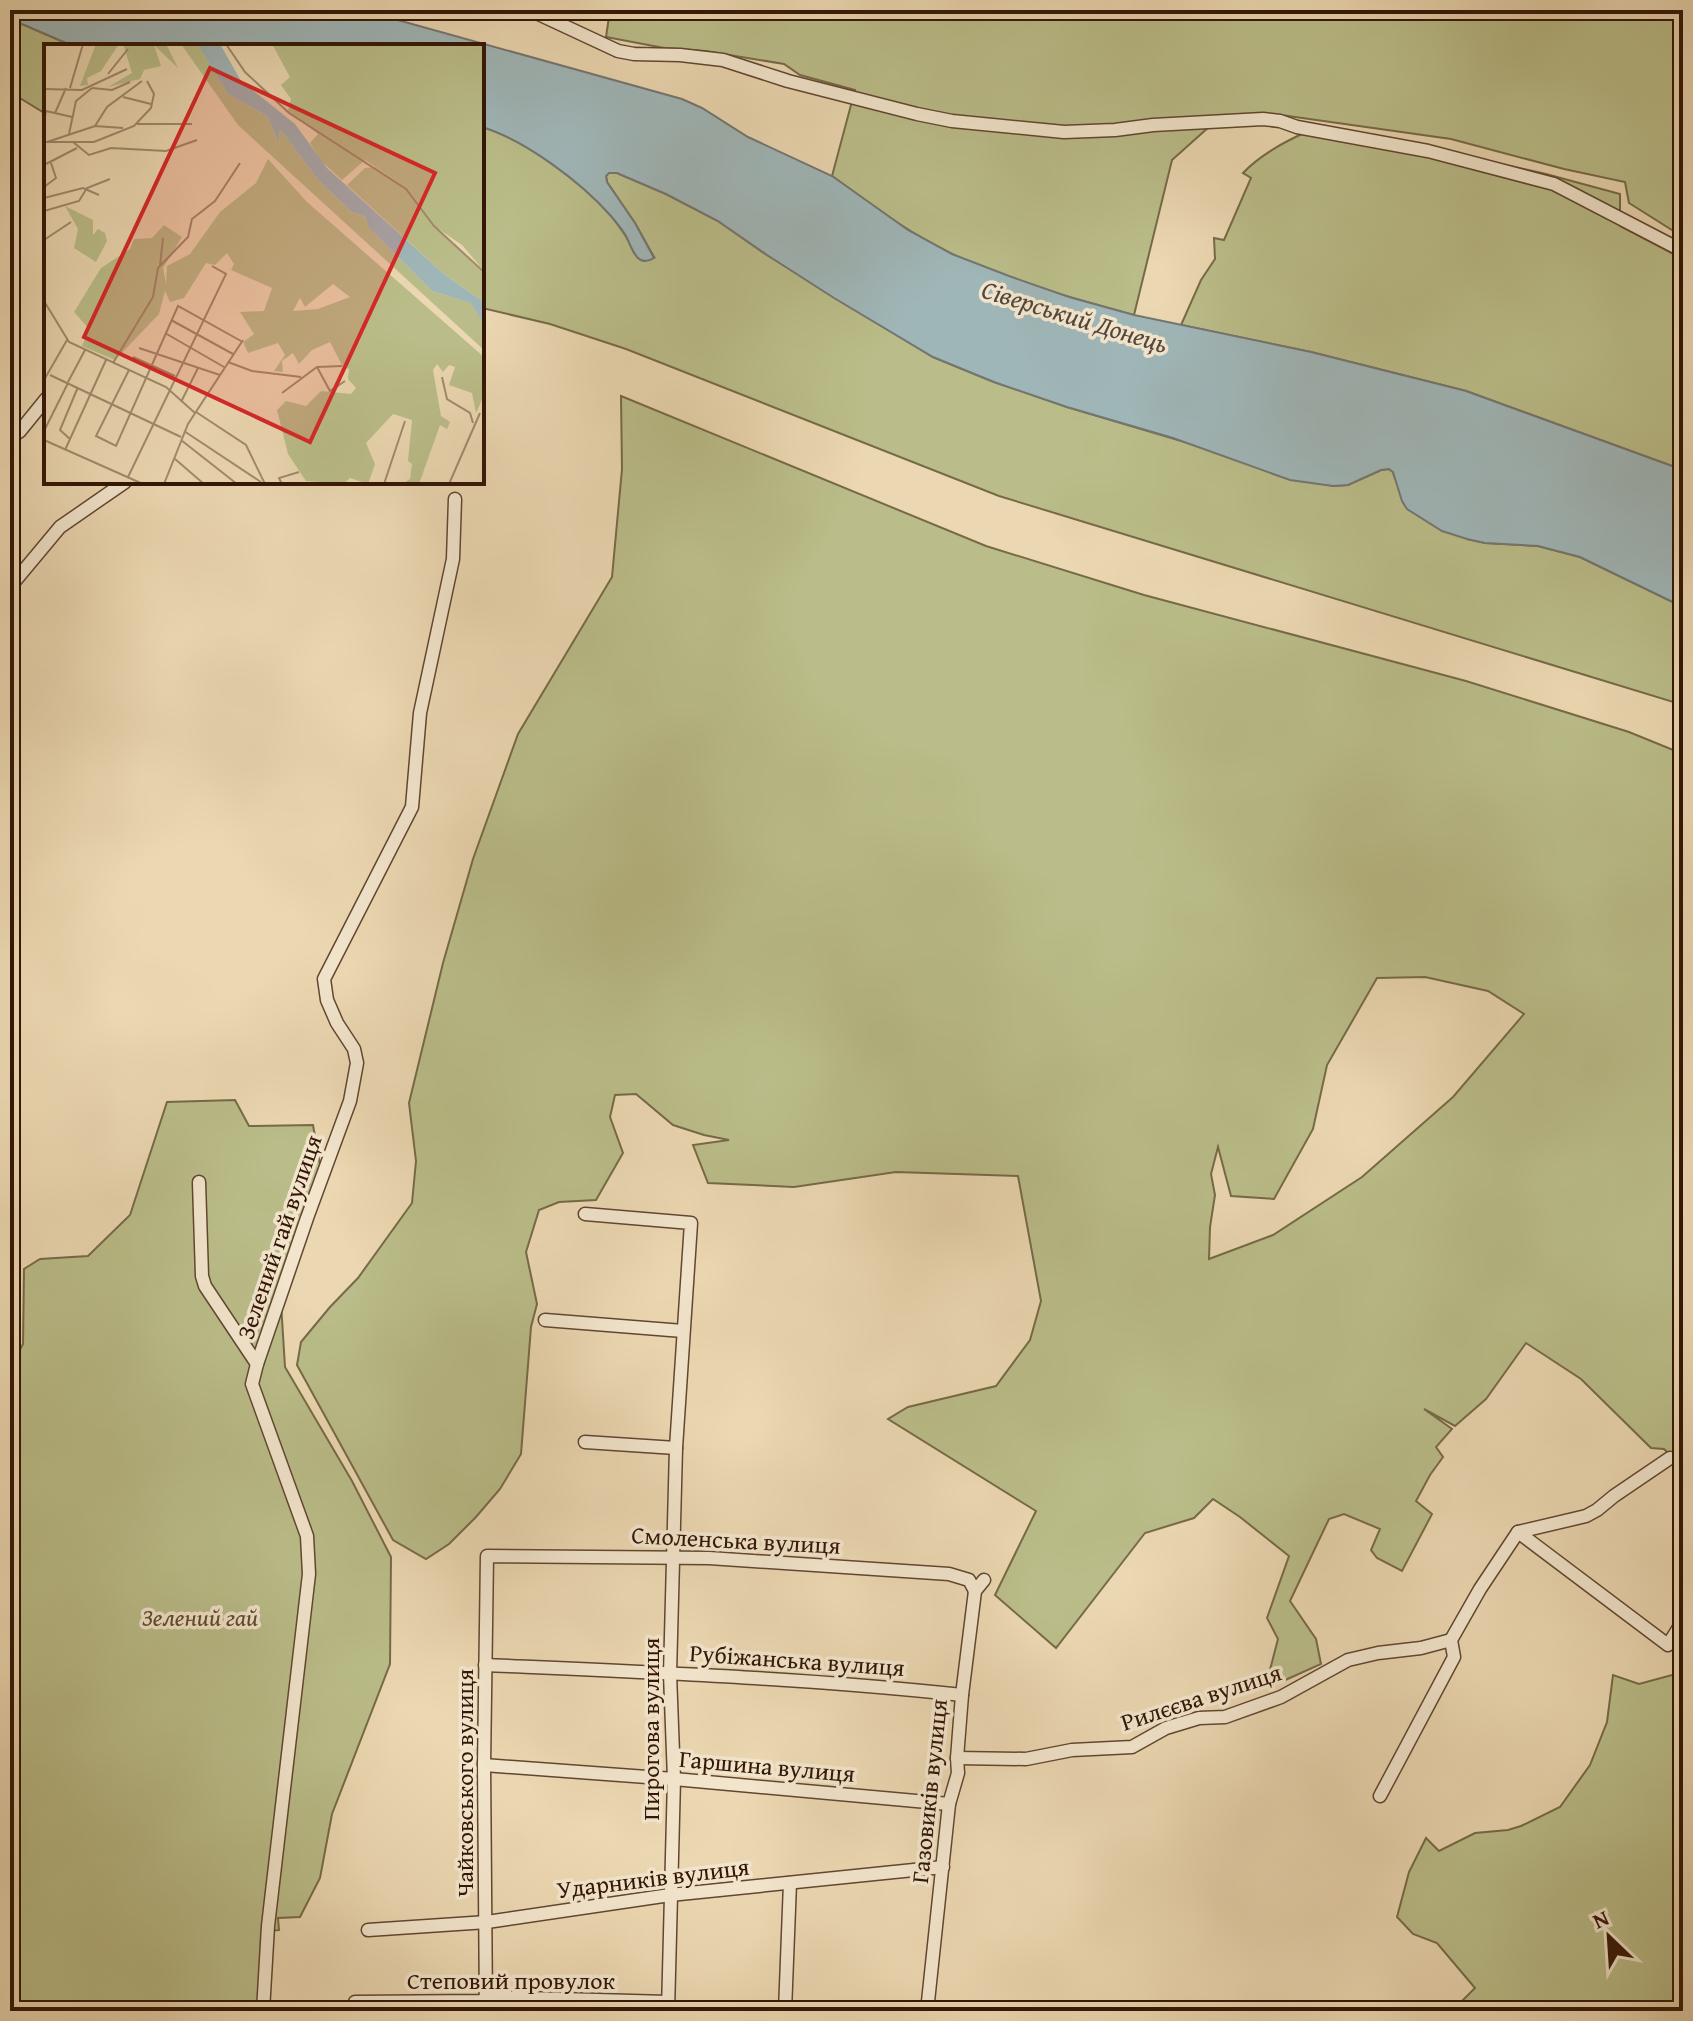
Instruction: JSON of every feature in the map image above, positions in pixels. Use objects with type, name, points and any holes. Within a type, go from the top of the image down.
[{"type":"street","points":[[530,10],[618,51],[723,60],[788,81],[952,121],[1064,132],[1263,119],[1428,151],[1554,184],[1683,251]]},
{"type":"street","points":[[10,438],[20,431],[44,401]]},
{"type":"street","points":[[10,587],[60,527],[122,484]]},
{"type":"street","name":"Зелений гай вулиця","points":[[263,2011],[268,1926],[309,1574],[307,1536],[252,1384],[350,1101],[357,1063],[354,1049],[327,1000],[324,979],[412,807],[420,713],[453,559],[455,499]]},
{"type":"street","points":[[199,1182],[202,1276],[205,1286],[257,1364]]},
{"type":"street","name":"Пирогова вулиця","points":[[585,1214],[691,1223],[676,1448],[670,1674],[674,1779],[668,2006]]},
{"type":"street","points":[[545,1320],[683,1331]]},
{"type":"street","points":[[585,1442],[676,1448]]},
{"type":"street","points":[[1380,1796],[1454,1657],[1451,1640],[1518,1532],[1586,1516],[1670,1458]]},
{"type":"street","points":[[1518,1532],[1668,1645],[1683,1621]]},
{"type":"street","name":"Смоленська вулиця","points":[[487,1556],[674,1557],[949,1574],[969,1580],[975,1591]]},
{"type":"street","name":"Чайковського вулиця","points":[[486,2011],[484,1765],[487,1556]]},
{"type":"street","points":[[975,1591],[984,1580]]},
{"type":"street","name":"Газовиків вулиця","points":[[927,2011],[949,1804],[958,1773],[962,1695],[975,1591]]},
{"type":"street","name":"Рилєєва вулиця","points":[[957,1758],[1026,1759],[1072,1750],[1132,1747],[1166,1728],[1199,1718],[1225,1717],[1281,1697],[1348,1660],[1451,1640]]},
{"type":"street","name":"Рубіжанська вулиця","points":[[485,1665],[893,1688],[962,1695]]},
{"type":"street","name":"Гаршина вулиця","points":[[484,1765],[949,1804]]},
{"type":"street","name":"Ударників вулиця","points":[[368,1930],[487,1922],[670,1895],[943,1867]]},
{"type":"street","points":[[785,2011],[790,1883]]},
{"type":"street","name":"Степовий провулок","points":[[355,2002],[482,2001],[486,1997],[668,2006]]},
{"type":"green space","points":[[610,10],[1683,10],[1683,237],[1629,203],[1625,182],[1451,139],[1281,115],[1219,118],[1172,160],[1134,315],[1019,281],[952,254],[905,228],[832,176],[855,90],[800,75],[784,64],[606,37]]},
{"type":"green space","points":[[10,16],[68,44],[44,44],[44,113],[10,92]]},
{"type":"green space","points":[[484,128],[519,143],[560,169],[611,217],[625,234],[635,254],[654,257],[607,182],[609,172],[666,194],[718,221],[767,255],[933,357],[994,382],[1067,407],[1333,486],[1348,485],[1389,469],[1395,479],[1467,539],[1538,546],[1580,557],[1683,607],[1683,705],[999,496],[626,349],[550,324],[484,308]]},
{"type":"green space","points":[[1304,133],[1423,146],[1620,194],[1620,226],[1683,259],[1683,470],[1466,391],[1311,352],[1181,325],[1201,280],[1215,259],[1214,238],[1224,240],[1251,178],[1243,173],[1272,150]]},
{"type":"green space","points":[[621,396],[986,546],[1144,595],[1466,681],[1629,732],[1683,754],[1683,1461],[1677,1462],[1664,1449],[1651,1448],[1581,1379],[1526,1343],[1486,1399],[1455,1426],[1424,1409],[1452,1429],[1436,1447],[1443,1457],[1416,1501],[1432,1514],[1402,1571],[1377,1558],[1371,1550],[1380,1529],[1344,1514],[1329,1519],[1290,1601],[1316,1639],[1321,1664],[1281,1682],[1266,1685],[1278,1639],[1267,1618],[1289,1556],[1213,1499],[1194,1518],[1145,1533],[1056,1648],[995,1595],[1036,1511],[888,1419],[908,1407],[996,1386],[1030,1340],[1041,1301],[1018,1176],[896,1172],[794,1187],[708,1183],[693,1145],[729,1140],[673,1125],[636,1094],[615,1095],[610,1117],[623,1153],[596,1200],[559,1202],[539,1210],[526,1252],[537,1304],[531,1327],[521,1454],[500,1489],[449,1544],[426,1559],[393,1540],[297,1365],[301,1342],[358,1278],[412,1203],[416,1161],[409,1103],[443,963],[473,859],[518,734],[612,577],[622,469]],"holes":[[[1425,977],[1488,991],[1524,1014],[1453,1097],[1362,1177],[1273,1235],[1209,1259],[1215,1195],[1211,1174],[1218,1147],[1231,1196],[1274,1199],[1313,1129],[1327,1065],[1377,978]]]},
{"type":"green space","name":"Зелений гай","points":[[235,1100],[249,1126],[313,1125],[321,1170],[280,1287],[285,1367],[352,1481],[391,1557],[390,1664],[332,1814],[320,1878],[300,1917],[278,1918],[279,1930],[263,1931],[259,2011],[10,2011],[10,1368],[23,1344],[24,1269],[40,1259],[88,1256],[130,1215],[167,1102]]},
{"type":"green space","points":[[1683,1672],[1683,2011],[1465,2011],[1459,2004],[1475,1988],[1437,1943],[1413,1934],[1397,1917],[1409,1872],[1426,1838],[1439,1851],[1475,1833],[1508,1830],[1560,1807],[1590,1765],[1607,1722],[1613,1675],[1639,1684]]},
{"type":"water","name":"Сіверський Донець","points":[[10,10],[269,10],[314,20],[387,17],[682,99],[748,137],[832,176],[908,230],[952,254],[1009,276],[1134,315],[1311,352],[1466,391],[1683,470],[1683,607],[1580,557],[1538,546],[1485,543],[1442,531],[1407,509],[1393,472],[1389,469],[1348,485],[1290,480],[1173,438],[994,382],[933,357],[834,298],[718,221],[666,194],[617,173],[609,173],[607,182],[654,258],[643,261],[633,251],[619,226],[584,190],[534,152],[484,128],[484,44],[68,44],[10,16]]}]
